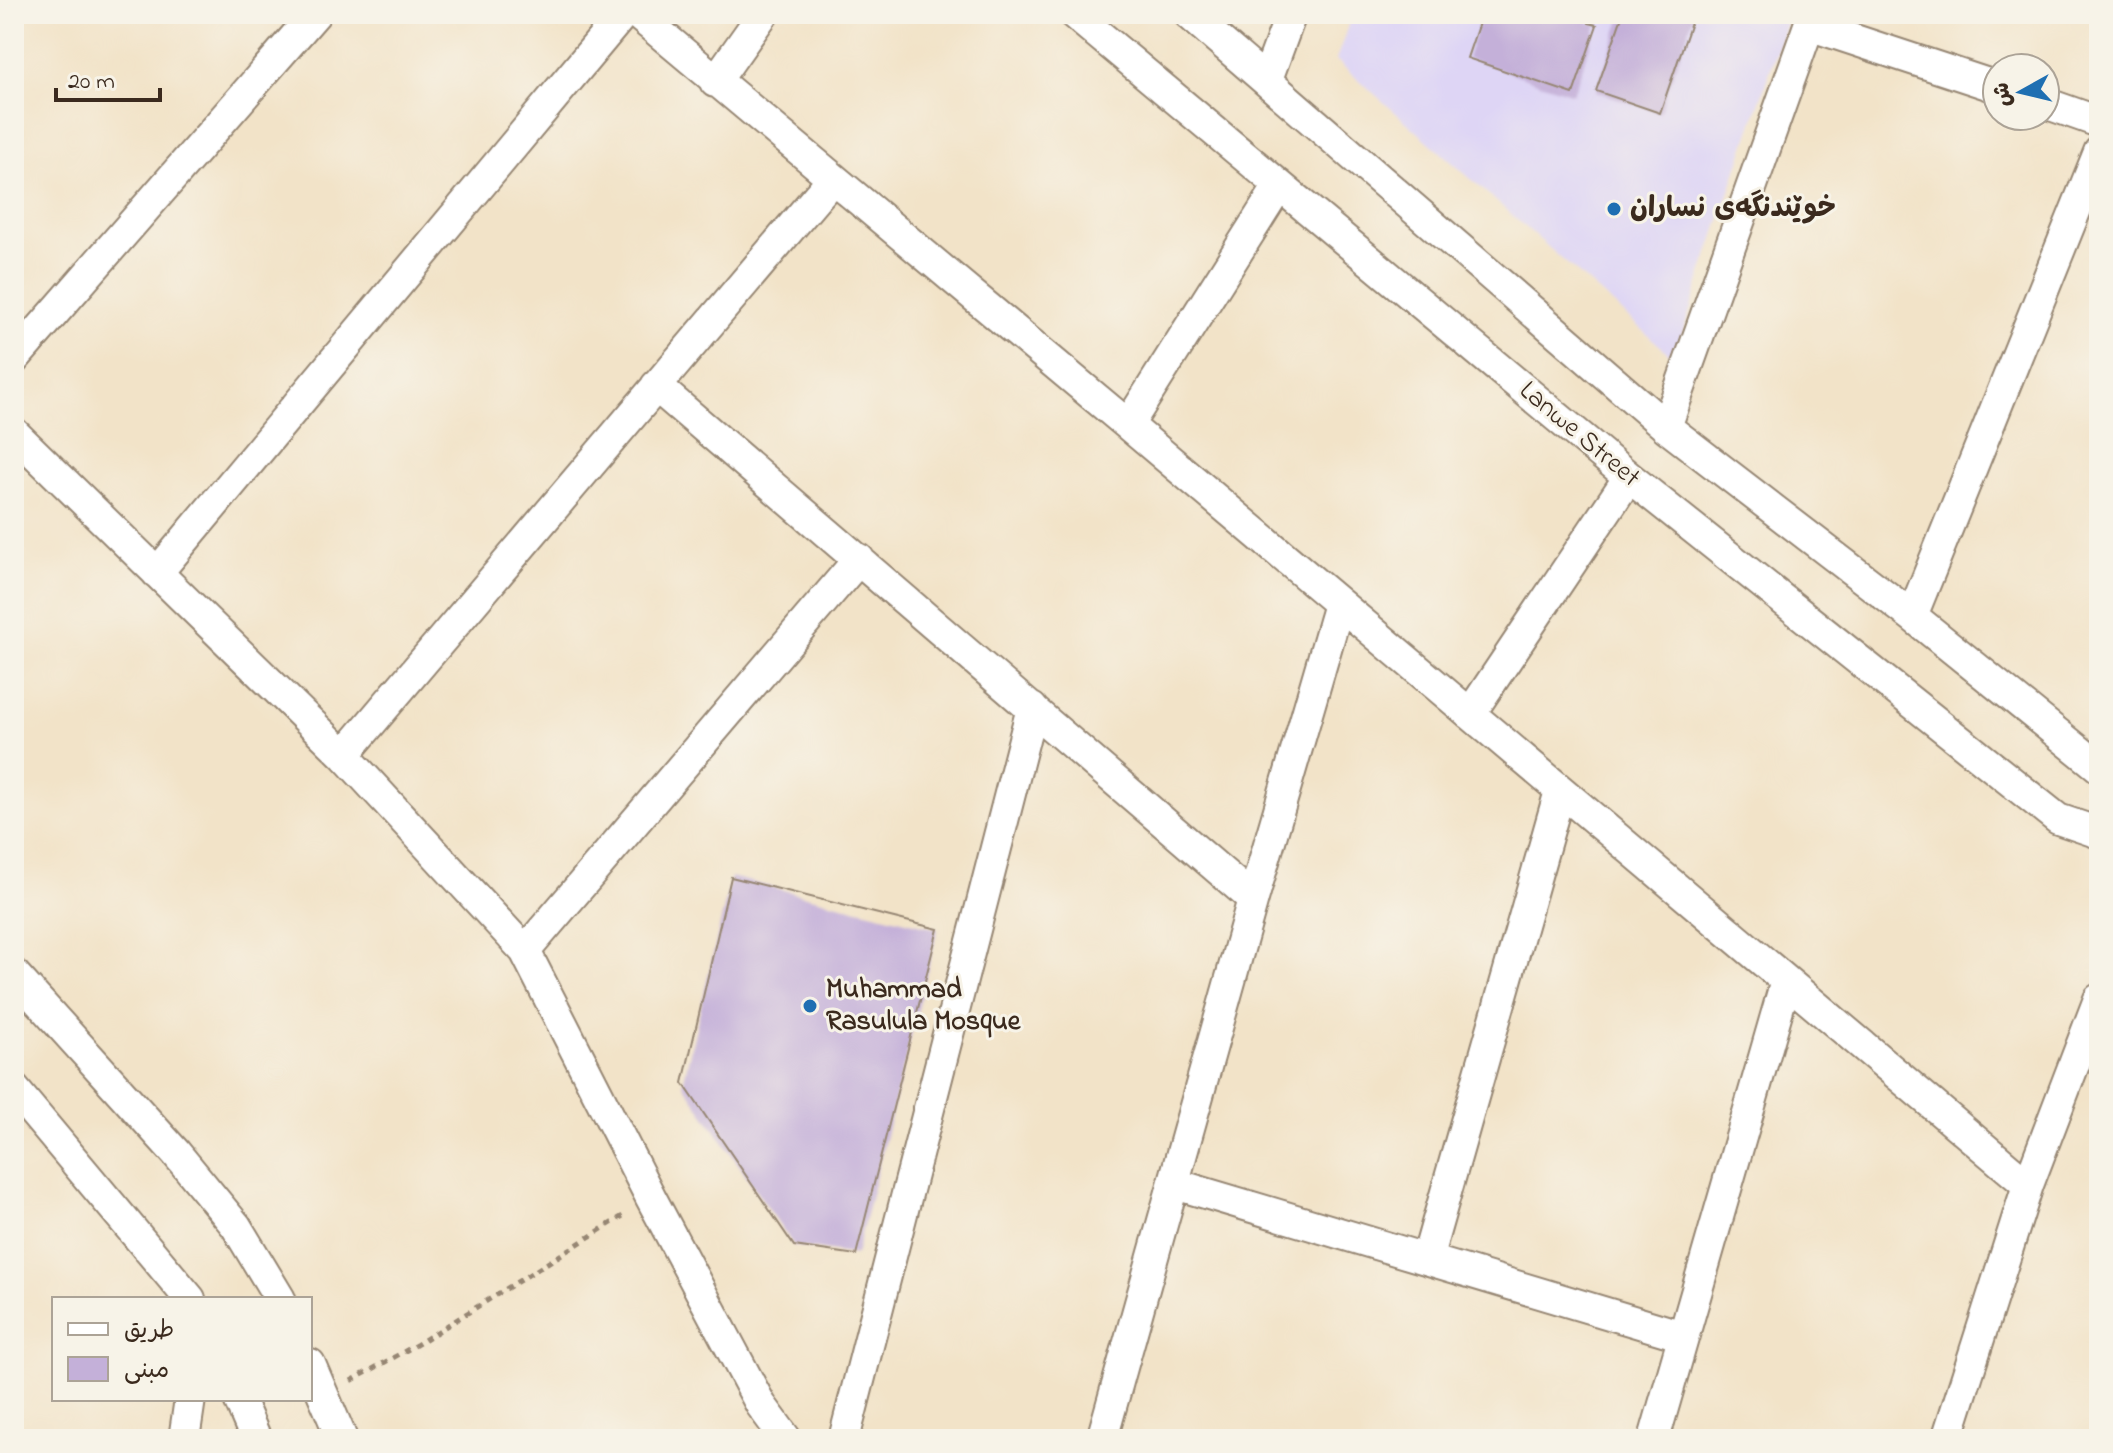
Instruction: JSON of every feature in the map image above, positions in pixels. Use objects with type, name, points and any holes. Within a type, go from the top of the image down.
[{"type":"street","points":[[14,359],[315,14]]},
{"type":"street","points":[[157,573],[623,14]]},
{"type":"street","points":[[637,14],[2028,1185]]},
{"type":"street","points":[[715,82],[763,14]]},
{"type":"street","name":"Lanwe Street","points":[[1074,14],[1629,477],[2058,819],[2099,833]]},
{"type":"street","points":[[1189,14],[1666,427],[1912,616],[2099,767]]},
{"type":"street","points":[[1267,79],[1291,14]]},
{"type":"street","points":[[1666,427],[1811,20],[1981,81]]},
{"type":"street","points":[[2061,109],[2099,122]]},
{"type":"street","points":[[1912,616],[2099,152]]},
{"type":"street","points":[[344,755],[833,178]]},
{"type":"street","points":[[1128,425],[1279,186]]},
{"type":"street","points":[[656,386],[1253,899]]},
{"type":"street","points":[[14,433],[344,755],[525,951],[761,1405],[786,1439]]},
{"type":"street","points":[[1470,714],[1629,477]]},
{"type":"street","points":[[525,951],[859,559]]},
{"type":"street","points":[[1102,1439],[1339,604]]},
{"type":"street","points":[[844,1439],[1032,708]]},
{"type":"street","points":[[1427,1259],[1560,791]]},
{"type":"street","points":[[14,974],[176,1153],[236,1226],[279,1297]]},
{"type":"street","points":[[1654,1439],[1786,981]]},
{"type":"street","points":[[1947,1439],[2028,1185],[2099,999]]},
{"type":"street","points":[[14,1089],[188,1297]]},
{"type":"street","points":[[1175,1184],[1683,1336]]},
{"type":"street","points":[[312,1368],[342,1439]]},
{"type":"street","points":[[184,1439],[190,1401]]},
{"type":"street","points":[[240,1401],[256,1439]]},
{"type":"path","points":[[325,1396],[416,1345],[651,1198]]},
{"type":"shaded area","name":"خوێندنگەی نساران","points":[[1352,14],[1789,14],[1674,358],[1336,60]]},
{"type":"building","points":[[1482,14],[1592,14],[1589,23],[1597,25],[1573,94],[1467,58]]},
{"type":"building","points":[[1623,14],[1694,14],[1660,113],[1596,91]]},
{"type":"building","name":"Muhammad Rasulula Mosque","points":[[731,877],[938,929],[856,1255],[794,1246],[683,1083]]},
{"type":"place","name":"خوێندنگەی نساران","points":[[1614,209]]},
{"type":"place","name":"Muhammad Rasulula Mosque","points":[[810,1006]]}]
